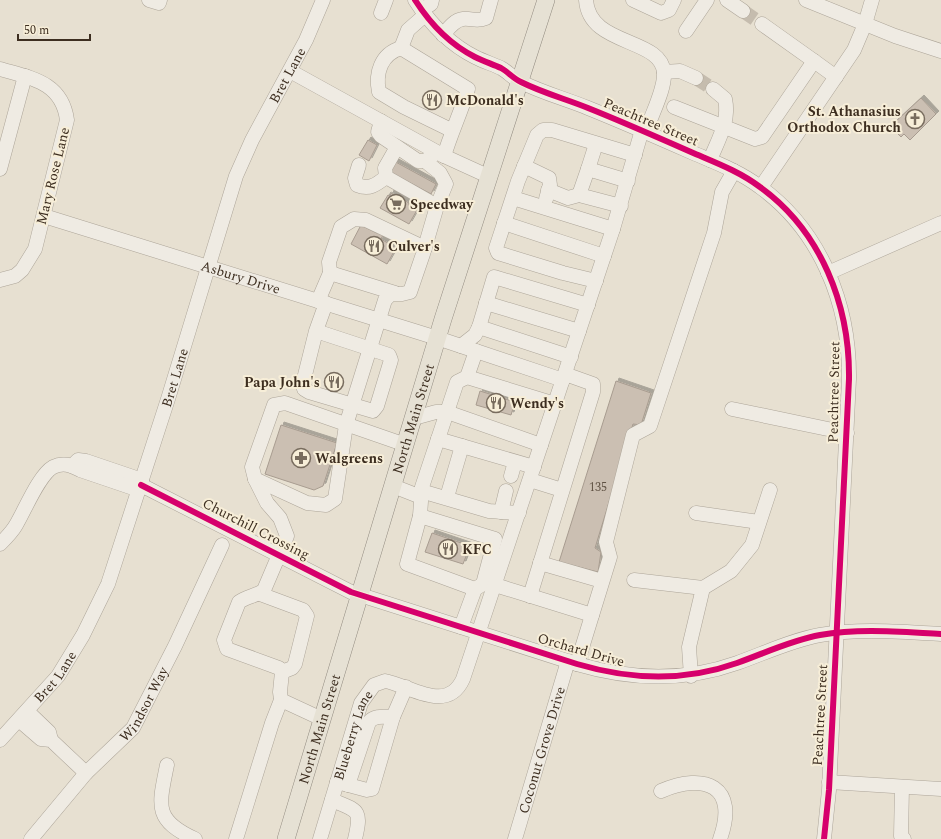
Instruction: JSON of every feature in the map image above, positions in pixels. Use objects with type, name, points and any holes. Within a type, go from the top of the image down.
[{"type":"main road","name":"North Main Street","points":[[286,839],[437,338],[546,0]]},
{"type":"street","points":[[148,0],[159,3],[160,0]]},
{"type":"street","name":"Bret Lane","points":[[0,740],[58,676],[83,635],[108,584],[141,485],[241,163],[306,40],[323,0]]},
{"type":"street","points":[[401,48],[408,30],[421,8],[431,4],[432,0]]},
{"type":"street","points":[[443,35],[452,25],[462,19],[481,20],[486,18],[491,0]]},
{"type":"street","points":[[479,632],[621,206],[635,155],[662,86],[664,72],[657,58],[650,52],[614,36],[598,26],[589,12],[586,0]]},
{"type":"street","points":[[633,0],[661,13],[669,10],[674,0]]},
{"type":"street","points":[[686,31],[707,0]]},
{"type":"street","points":[[727,0],[742,11]]},
{"type":"street","points":[[806,0],[865,24],[941,51]]},
{"type":"street","points":[[760,187],[854,50],[865,24],[872,0]]},
{"type":"street","name":"Peachtree Street","points":[[421,8],[443,35],[468,53],[501,68],[520,82],[644,131],[734,171],[760,187],[781,204],[802,227],[819,254],[828,273],[843,315],[848,347],[849,379],[829,782],[824,839]]},
{"type":"street","points":[[762,24],[836,77]]},
{"type":"street","points":[[381,121],[378,133],[418,161],[425,161],[439,153],[461,113],[468,89],[401,48],[390,51],[381,65],[376,80],[379,92],[404,107],[451,130]]},
{"type":"street","points":[[674,107],[755,139],[762,137],[814,61]]},
{"type":"street","name":"Mary Rose Lane","points":[[0,69],[43,83],[56,92],[64,105],[66,112],[65,133],[35,249],[28,264],[15,276],[0,280]]},
{"type":"street","points":[[290,71],[439,153],[490,177]]},
{"type":"street","points":[[664,72],[680,71],[696,78]]},
{"type":"street","points":[[0,169],[25,76]]},
{"type":"street","points":[[710,160],[724,127],[728,109],[725,99],[713,89]]},
{"type":"street","points":[[596,281],[563,273],[498,253],[496,248],[524,166],[537,135],[543,130],[552,130],[635,155]]},
{"type":"street","points":[[579,195],[596,144]]},
{"type":"street","points":[[386,177],[385,168],[397,147]]},
{"type":"street","points":[[330,273],[395,293],[402,294],[410,292],[425,248],[436,206],[446,184],[440,173],[425,161]]},
{"type":"street","points":[[359,165],[355,178],[357,185],[364,188],[375,186],[386,177]]},
{"type":"street","points":[[524,166],[548,176],[550,185],[544,206]]},
{"type":"street","points":[[588,169],[628,181]]},
{"type":"street","name":"Coconut Grove Drive","points":[[515,839],[572,662],[592,615],[610,557],[606,542],[633,435],[650,426],[714,233],[722,192],[734,171]]},
{"type":"street","points":[[386,177],[436,206]]},
{"type":"street","points":[[548,190],[568,198],[579,195],[621,206]]},
{"type":"street","points":[[513,198],[544,206],[613,229]]},
{"type":"street","name":"Asbury Drive","points":[[44,216],[476,351],[593,384],[593,392],[562,490]]},
{"type":"street","points":[[316,330],[389,355],[391,360],[377,406],[373,411],[304,389],[303,384],[322,302],[330,273],[329,262],[341,227],[354,219],[366,220],[425,248]]},
{"type":"street","points":[[504,223],[604,256]]},
{"type":"street","points":[[828,273],[941,223]]},
{"type":"street","points":[[461,346],[475,335],[479,327],[494,277],[588,305]]},
{"type":"street","points":[[255,479],[307,503],[326,504],[335,499],[346,425],[385,300],[388,296],[395,293]]},
{"type":"street","points":[[486,304],[579,331]]},
{"type":"street","points":[[479,327],[571,356]]},
{"type":"street","points":[[467,377],[476,351]]},
{"type":"street","points":[[475,589],[407,564],[420,516],[421,494],[457,382],[467,377],[555,404]]},
{"type":"street","points":[[236,839],[272,723],[281,700],[280,692],[282,672],[279,668],[227,649],[224,645],[224,640],[239,602],[245,598],[260,594],[264,590],[287,536],[280,518],[267,503],[255,479],[252,467],[274,405],[285,403],[406,445]]},
{"type":"street","points":[[732,409],[847,433]]},
{"type":"street","points":[[414,418],[436,412],[447,412],[541,445]]},
{"type":"street","points":[[438,440],[515,462],[532,474],[562,490],[530,596]]},
{"type":"street","points":[[447,497],[462,446]]},
{"type":"street","name":"Churchill Crossing","points":[[0,544],[15,526],[45,475],[55,467],[65,464],[72,466],[78,460],[86,461],[141,485],[344,589],[360,594]]},
{"type":"street","points":[[511,476],[515,462]]},
{"type":"street","points":[[393,486],[421,494],[447,497],[488,511],[519,513]]},
{"type":"street","points":[[634,580],[703,588],[731,571],[752,545],[770,490]]},
{"type":"street","points":[[501,512],[506,491]]},
{"type":"street","points":[[696,513],[759,522]]},
{"type":"street","points":[[420,516],[495,539],[483,584],[475,589],[461,627]]},
{"type":"street","name":"Windsor Way","points":[[31,839],[86,773],[133,728],[175,646],[222,545]]},
{"type":"street","points":[[540,563],[602,582]]},
{"type":"street","points":[[495,585],[592,615]]},
{"type":"street","points":[[690,676],[689,646],[703,588]]},
{"type":"street","points":[[260,594],[303,610],[307,616],[294,664],[292,668],[282,672]]},
{"type":"street","name":"Orchard Drive","points":[[360,594],[572,662],[611,673],[642,677],[690,676],[723,668],[804,639],[836,632],[873,631],[941,634]]},
{"type":"street","name":"Blueberry Lane","points":[[320,839],[332,800],[343,784],[361,703],[369,690],[379,682],[385,681],[438,697],[450,695],[456,691],[463,679],[479,632]]},
{"type":"street","points":[[394,717],[372,718],[343,784],[367,790],[372,788],[394,717],[406,687]]},
{"type":"street","points":[[281,700],[322,719]]},
{"type":"street","points":[[23,716],[49,732],[51,740],[86,773]]},
{"type":"street","points":[[167,765],[161,797],[164,817],[177,831],[196,839]]},
{"type":"street","points":[[829,782],[941,789]]},
{"type":"street","points":[[661,791],[675,786],[695,783],[707,784],[718,790],[722,795],[725,809],[720,839]]},
{"type":"street","points":[[902,787],[901,836],[904,839]]},
{"type":"street","points":[[332,800],[355,810],[359,817],[355,839]]},
{"type":"building","name":"St. Athanasius Orthodox Church","points":[[921,98],[936,114],[910,140],[904,134],[901,137],[896,132],[900,129],[894,123]]},
{"type":"building","points":[[368,140],[377,145],[369,161],[359,155]]},
{"type":"building","points":[[392,160],[436,184],[431,194],[386,170]]},
{"type":"building","points":[[391,193],[409,203],[409,206],[417,210],[409,224],[380,208],[388,195],[390,196]]},
{"type":"building","name":"Culver's","points":[[361,225],[383,235],[381,239],[396,248],[387,264],[351,244]]},
{"type":"building","points":[[616,381],[651,393],[641,425],[633,424],[595,548],[601,552],[598,572],[559,562]]},
{"type":"building","name":"Wendy's","points":[[480,391],[515,402],[511,415],[476,405]]},
{"type":"building","name":"Walgreens","points":[[281,425],[337,443],[323,486],[314,490],[265,474]]},
{"type":"building","name":"KFC","points":[[432,533],[470,546],[463,564],[425,552]]},
{"type":"tunnel","points":[[743,11],[762,24]]},
{"type":"tunnel","points":[[696,78],[713,89]]},
{"type":"cycle path","points":[[415,0],[427,18],[449,40],[475,57],[501,68],[518,81],[640,130],[726,167],[752,181],[781,205],[800,225],[828,272],[837,297],[844,324],[848,351],[849,379],[829,790],[824,839]]},
{"type":"cycle path","points":[[141,485],[351,592],[577,664],[617,673],[657,677],[697,673],[737,663],[799,640],[835,633],[880,631],[941,634]]},
{"type":"place","name":"McDonald's","points":[[432,100]]},
{"type":"place","name":"St. Athanasius Orthodox Church","points":[[915,119]]},
{"type":"place","name":"Speedway","points":[[396,204]]},
{"type":"place","name":"Culver's","points":[[374,246]]},
{"type":"place","name":"Papa John's","points":[[334,382]]},
{"type":"place","name":"Wendy's","points":[[496,403]]},
{"type":"place","name":"Walgreens","points":[[301,458]]},
{"type":"place","name":"KFC","points":[[448,549]]}]
